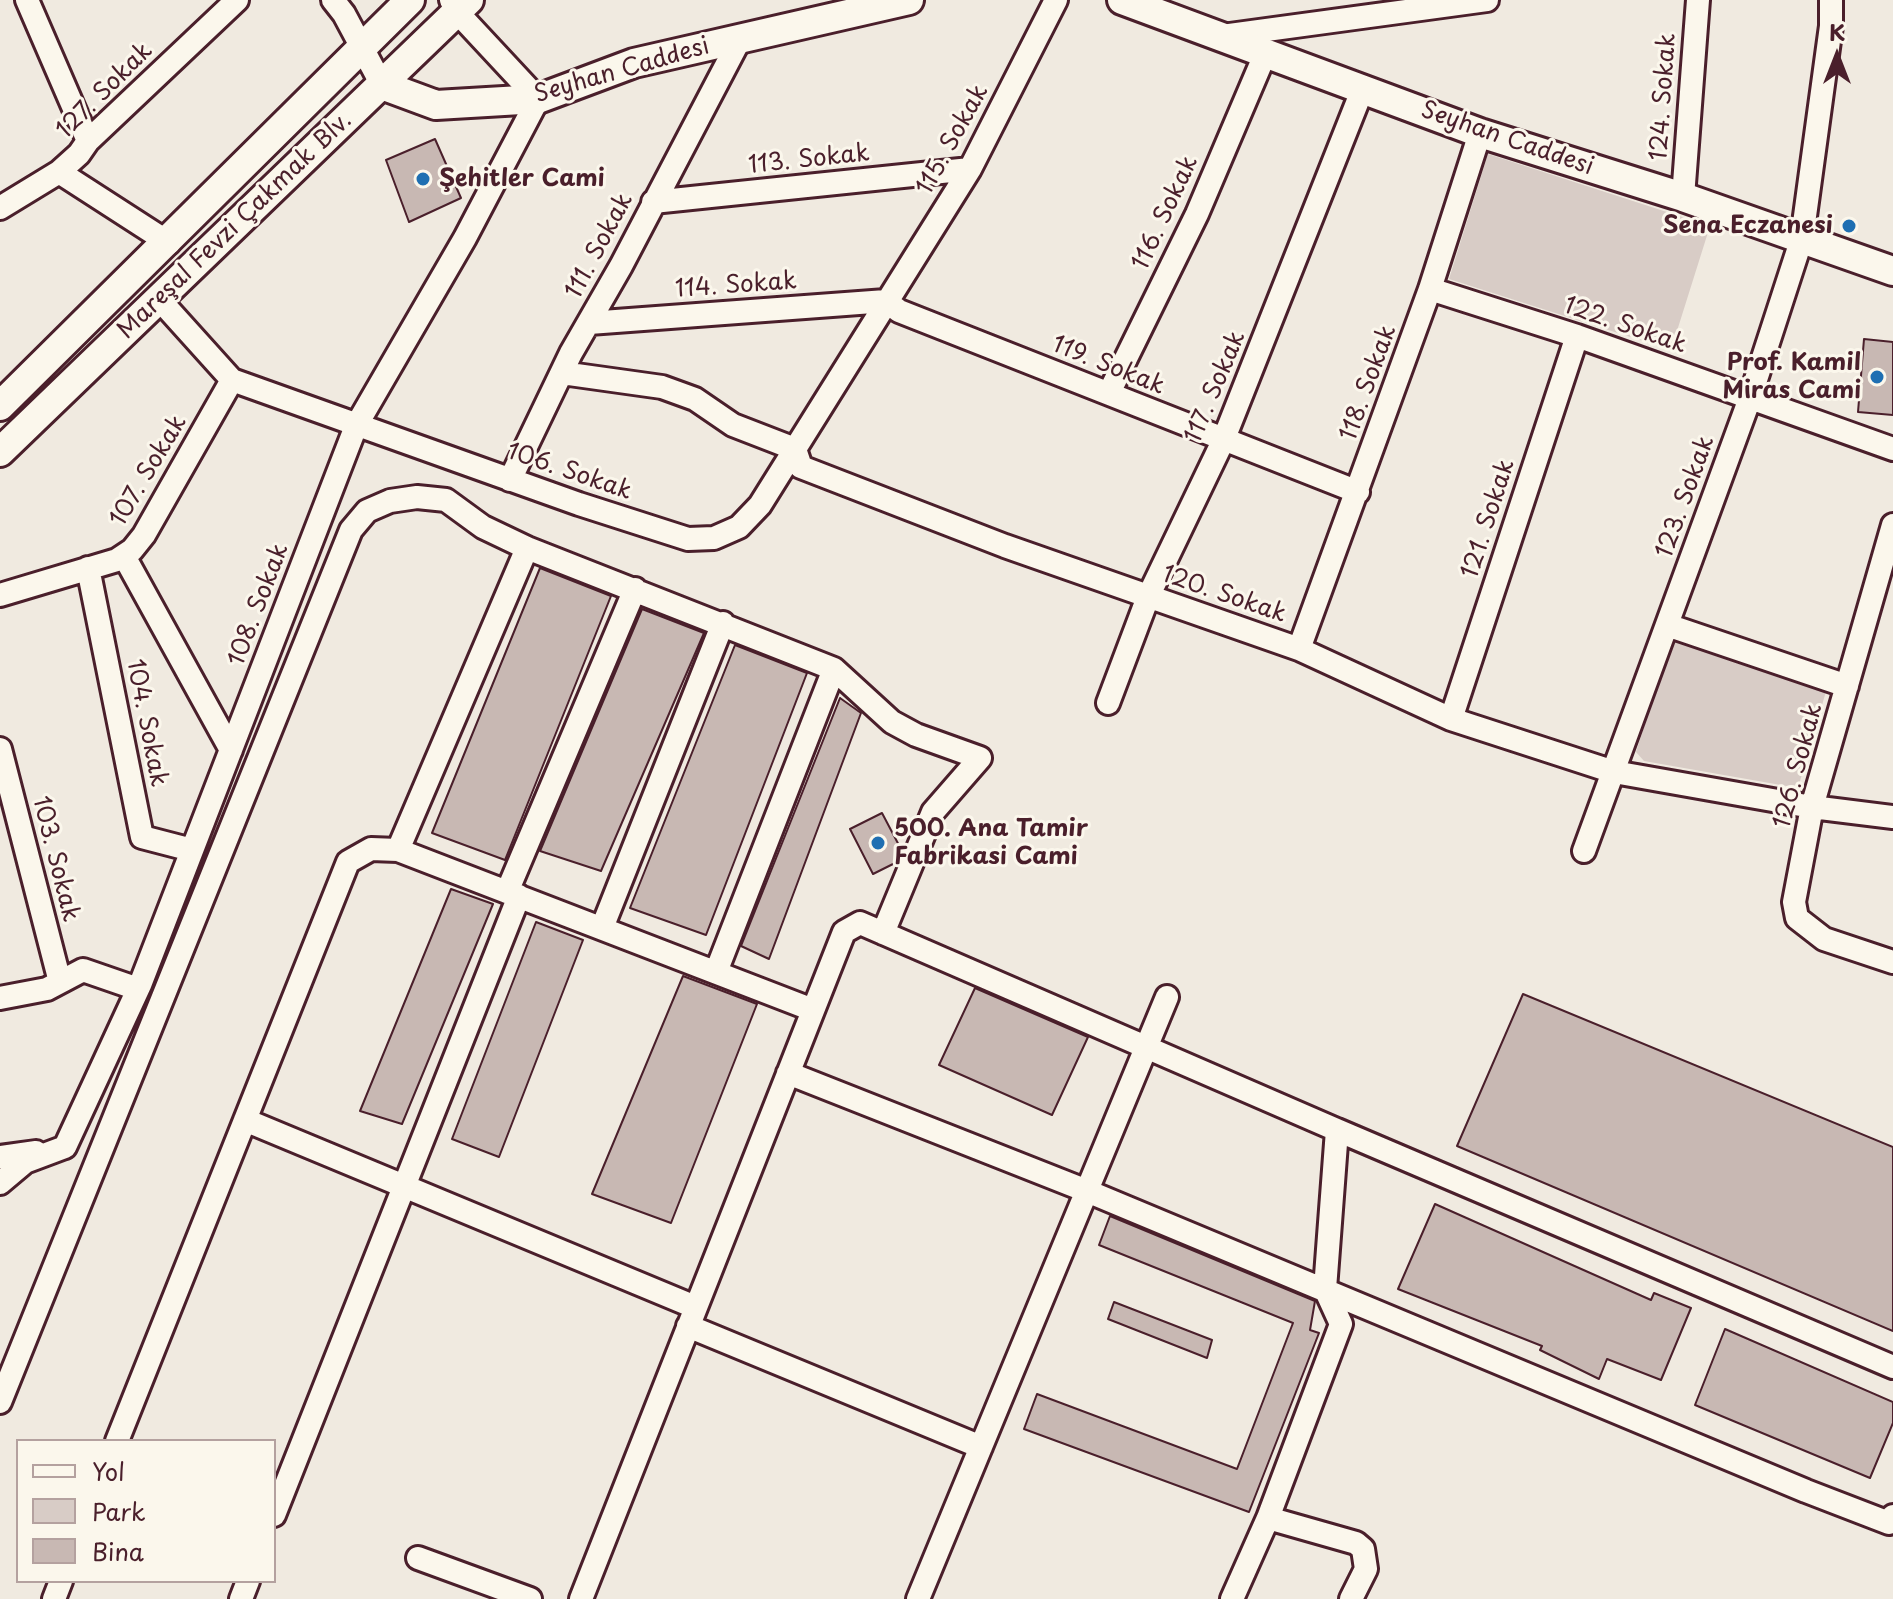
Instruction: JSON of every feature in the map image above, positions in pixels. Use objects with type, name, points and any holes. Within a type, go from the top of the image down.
[{"type":"main road","name":"Mareşal Fevzi Çakmak Blv.","points":[[0,406],[169,243],[410,0]]},
{"type":"main road","name":"Seyhan Caddesi","points":[[1122,0],[1480,133],[1683,197],[1893,271]]},
{"type":"main road","name":"Seyhan Caddesi","points":[[382,85],[436,105],[538,99],[634,63],[893,2]]},
{"type":"main road","name":"Mareşal Fevzi Çakmak Blv.","points":[[0,452],[382,85],[459,4]]},
{"type":"street","points":[[27,0],[88,141]]},
{"type":"street","name":"127. Sokak","points":[[0,208],[59,172],[237,0]]},
{"type":"street","points":[[333,0],[363,47],[382,85]]},
{"type":"street","name":"115. Sokak","points":[[886,301],[970,169],[1056,0]]},
{"type":"street","points":[[1220,36],[1487,0]]},
{"type":"street","name":"124. Sokak","points":[[1683,197],[1698,0]]},
{"type":"street","name":"123. Sokak","points":[[1584,851],[1750,398],[1802,238],[1831,26],[1831,0]]},
{"type":"street","points":[[459,4],[538,99]]},
{"type":"street","name":"111. Sokak","points":[[510,480],[562,373],[740,39]]},
{"type":"street","name":"116. Sokak","points":[[1109,393],[1197,214],[1266,52]]},
{"type":"street","name":"117. Sokak","points":[[1108,703],[1148,597],[1223,441],[1363,88]]},
{"type":"street","name":"108. Sokak","points":[[65,1147],[138,989],[356,426],[465,238],[538,99]]},
{"type":"street","name":"118. Sokak","points":[[1299,649],[1430,289],[1480,133]]},
{"type":"street","name":"113. Sokak","points":[[653,202],[970,169]]},
{"type":"street","points":[[59,172],[169,243]]},
{"type":"street","name":"122. Sokak","points":[[1430,289],[1577,336],[1893,449]]},
{"type":"street","name":"106. Sokak","points":[[159,299],[232,380],[510,480],[688,539],[714,538],[739,527],[760,505],[886,301]]},
{"type":"street","name":"119. Sokak","points":[[886,301],[899,311],[1358,492]]},
{"type":"street","name":"114. Sokak","points":[[589,323],[886,301]]},
{"type":"street","name":"121. Sokak","points":[[1451,719],[1577,336]]},
{"type":"street","name":"120. Sokak","points":[[562,373],[662,387],[695,399],[733,425],[795,449],[801,467],[1148,597],[1299,649],[1451,719],[1614,772],[1812,807],[1893,817]]},
{"type":"street","name":"107. Sokak","points":[[0,595],[124,556],[144,535],[232,380]]},
{"type":"street","points":[[0,1402],[351,530],[367,511],[390,501],[417,497],[446,500],[483,527],[527,548],[834,669],[892,722],[916,735],[980,758],[933,812],[883,933]]},
{"type":"street","name":"126. Sokak","points":[[1893,525],[1812,807],[1794,902],[1797,918],[1824,939],[1893,962]]},
{"type":"street","points":[[398,850],[527,548]]},
{"type":"street","points":[[124,556],[231,750]]},
{"type":"street","name":"104. Sokak","points":[[88,568],[142,837],[192,850]]},
{"type":"street","points":[[276,1510],[405,1184],[513,894],[635,589]]},
{"type":"street","points":[[602,928],[723,623]]},
{"type":"street","points":[[1667,625],[1847,686]]},
{"type":"street","points":[[716,972],[834,669]]},
{"type":"street","name":"103. Sokak","points":[[0,749],[60,982]]},
{"type":"street","points":[[118,1439],[348,862],[371,849],[398,850],[813,1010]]},
{"type":"street","points":[[581,1599],[844,932],[860,923],[1893,1367]]},
{"type":"street","points":[[0,998],[47,989],[83,970],[138,989]]},
{"type":"street","points":[[918,1599],[1167,997]]},
{"type":"street","points":[[788,1073],[1087,1191],[1806,1491],[1889,1523],[1893,1516]]},
{"type":"street","points":[[245,1120],[405,1184],[981,1447]]},
{"type":"street","points":[[1232,1599],[1268,1518],[1341,1324],[1325,1289],[1337,1130]]},
{"type":"street","points":[[0,1157],[65,1147]]},
{"type":"street","points":[[0,1183],[25,1162],[65,1147]]},
{"type":"street","points":[[1268,1518],[1356,1543],[1363,1549],[1366,1569],[1351,1599]]},
{"type":"street","points":[[418,1558],[530,1599]]},
{"type":"green space","points":[[1488,154],[1710,226],[1671,350],[1449,279]]},
{"type":"green space","points":[[1674,633],[1827,688],[1798,788],[1644,761],[1636,752]]},
{"type":"building","name":"Şehitler Cami","points":[[435,139],[461,198],[409,222],[386,160]]},
{"type":"building","name":"Prof. Kamil Miras Cami","points":[[1864,339],[1893,342],[1893,415],[1858,412]]},
{"type":"building","points":[[540,568],[611,596],[505,860],[432,833]]},
{"type":"building","points":[[642,609],[704,633],[601,871],[540,851]]},
{"type":"building","points":[[735,645],[807,673],[706,935],[630,908]]},
{"type":"building","points":[[840,698],[861,713],[769,959],[741,946]]},
{"type":"building","name":"500. Ana Tamir Fabrikasi Cami","points":[[882,813],[902,851],[897,862],[873,874],[850,829]]},
{"type":"building","points":[[451,889],[493,904],[402,1124],[360,1111]]},
{"type":"building","points":[[536,922],[583,940],[499,1157],[452,1139]]},
{"type":"building","points":[[683,976],[757,1004],[671,1223],[592,1194]]},
{"type":"building","points":[[975,988],[1088,1037],[1052,1115],[939,1065]]},
{"type":"building","points":[[1523,994],[1893,1147],[1893,1331],[1457,1146]]},
{"type":"building","points":[[1435,1204],[1651,1300],[1654,1293],[1691,1308],[1661,1380],[1607,1359],[1599,1379],[1540,1350],[1542,1346],[1398,1289]]},
{"type":"building","points":[[1110,1216],[1315,1301],[1310,1330],[1319,1333],[1249,1512],[1024,1429],[1037,1394],[1237,1469],[1293,1323],[1099,1245]]},
{"type":"building","points":[[1114,1302],[1212,1340],[1207,1358],[1108,1319]]},
{"type":"building","points":[[1725,1329],[1893,1402],[1893,1423],[1870,1478],[1695,1405]]},
{"type":"place","name":"Şehitler Cami","points":[[423,179]]},
{"type":"place","name":"Sena Eczanesi","points":[[1849,226]]},
{"type":"place","name":"Prof. Kamil Miras Cami","points":[[1877,377]]},
{"type":"place","name":"500. Ana Tamir Fabrikasi Cami","points":[[878,843]]}]
